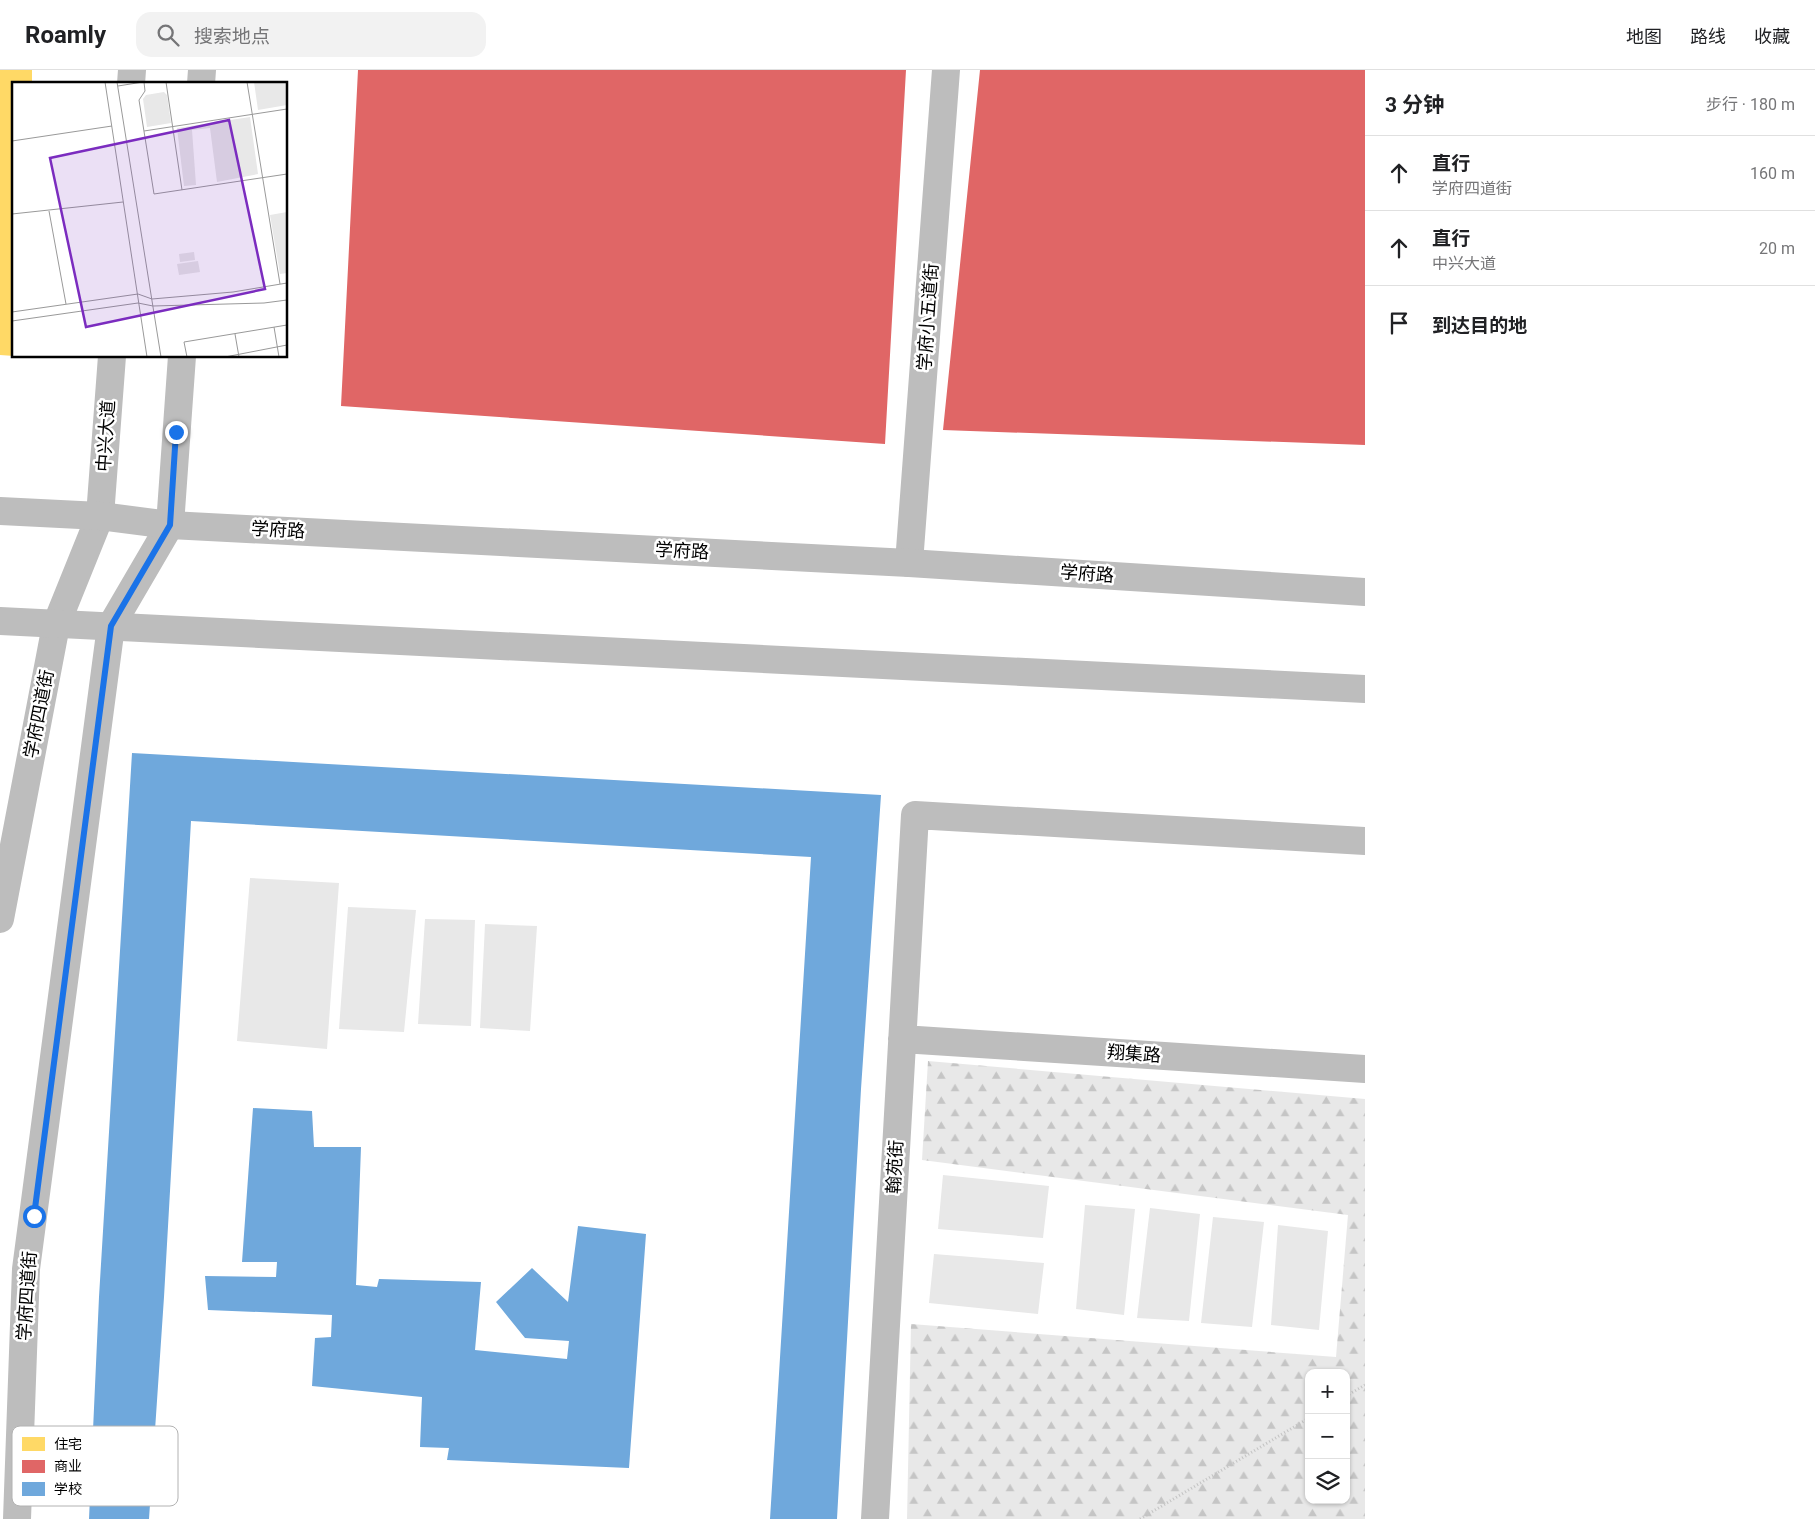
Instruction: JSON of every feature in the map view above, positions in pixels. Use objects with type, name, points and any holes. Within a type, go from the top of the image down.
[{"type":"main road","name":"学府小五道街","points":[[910,563],[946,70]]},
{"type":"main road","name":"中兴大道","points":[[100,516],[112,358]]},
{"type":"main road","points":[[170,525],[182,358]]},
{"type":"main road","name":"学府路","points":[[0,511],[100,516],[170,525],[910,563],[1365,592]]},
{"type":"main road","name":"学府四道街","points":[[0,919],[56,624],[100,516]]},
{"type":"main road","name":"学府四道街","points":[[20,1426],[26,1269],[111,626],[170,525]]},
{"type":"main road","points":[[0,622],[1365,689]]},
{"type":"main road","name":"翰苑街","points":[[875,1519],[915,815],[1365,841]]},
{"type":"main road","name":"翔集路","points":[[902,1039],[1365,1069]]},
{"type":"main road","name":"学府四道街","points":[[17,1506],[17,1519]]},
{"type":"path","points":[[1350,1394],[1365,1385]]},
{"type":"path","points":[[1140,1519],[1305,1420]]},
{"type":"green space","points":[[250,878],[339,883],[327,1049],[237,1041]]},
{"type":"green space","points":[[348,907],[416,910],[404,1032],[339,1029]]},
{"type":"green space","points":[[425,919],[475,920],[471,1026],[418,1024]]},
{"type":"green space","points":[[485,924],[537,926],[530,1031],[480,1028]]},
{"type":"green space","points":[[928,1061],[1365,1099],[1365,1519],[907,1519],[911,1324],[1336,1357],[1348,1215],[922,1160]]},
{"type":"green space","points":[[943,1175],[1049,1186],[1043,1238],[938,1229]]},
{"type":"green space","points":[[1085,1205],[1135,1209],[1124,1315],[1076,1309]]},
{"type":"green space","points":[[1150,1208],[1200,1214],[1189,1321],[1137,1318]]},
{"type":"green space","points":[[1213,1217],[1264,1222],[1252,1327],[1201,1323]]},
{"type":"green space","points":[[1278,1225],[1328,1231],[1319,1330],[1271,1325]]},
{"type":"green space","points":[[934,1254],[1044,1263],[1038,1314],[929,1303]]},
{"type":"building: 住宅","points":[[0,70],[32,70],[32,82],[12,82],[12,356],[0,355]]},
{"type":"building: 商业","points":[[358,70],[906,70],[885,444],[341,406]]},
{"type":"building: 商业","points":[[980,70],[1365,70],[1365,445],[943,430]]},
{"type":"building: 学校","points":[[132,753],[881,795],[861,1089],[837,1519],[770,1519],[811,857],[191,821],[155,1426],[93,1426],[99,1297]]},
{"type":"building: 学校","points":[[253,1108],[312,1111],[314,1147],[361,1147],[356,1285],[377,1287],[379,1279],[481,1282],[475,1350],[567,1359],[569,1341],[525,1338],[496,1302],[532,1268],[568,1302],[578,1226],[646,1234],[629,1468],[447,1460],[449,1448],[420,1447],[422,1397],[312,1386],[315,1338],[331,1337],[332,1315],[208,1310],[205,1276],[276,1277],[277,1262],[242,1262]]},
{"type":"building: 学校","points":[[90,1506],[150,1506],[149,1519],[89,1519]]},
{"type":"route","points":[[34,1216],[111,626],[170,525],[176,432]]}]
